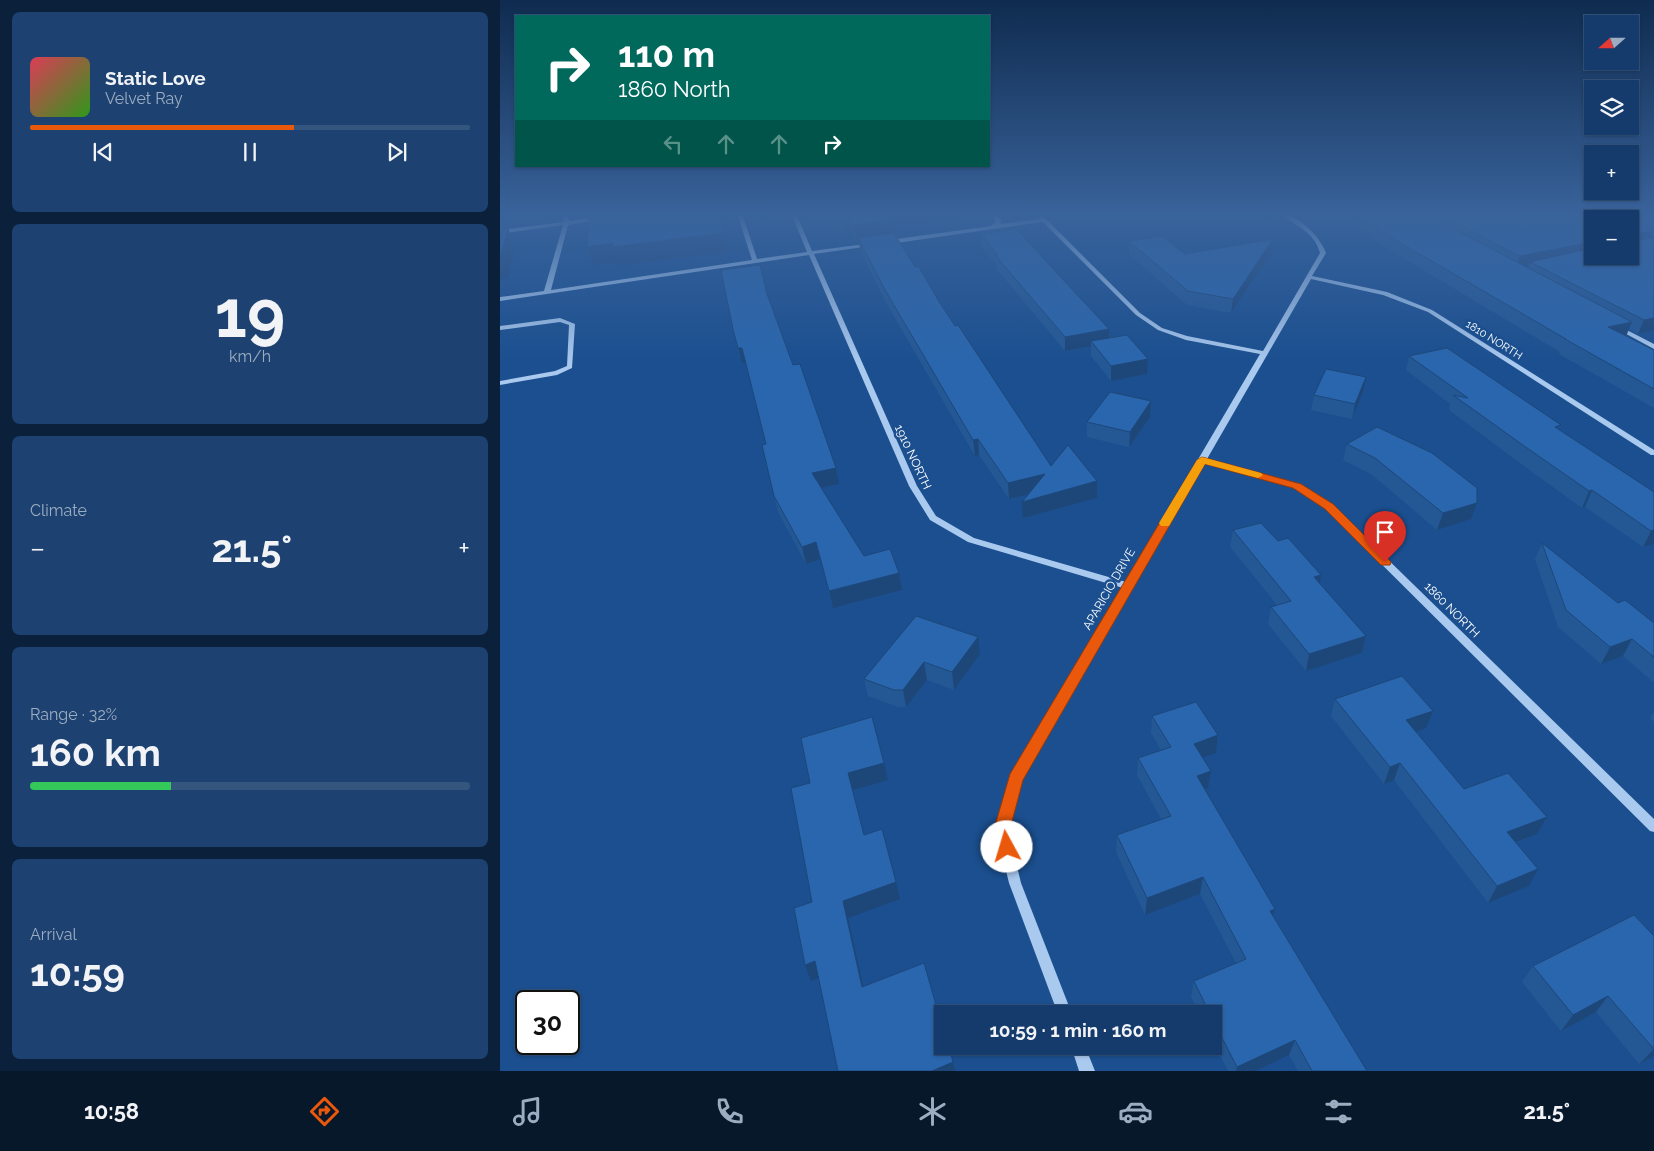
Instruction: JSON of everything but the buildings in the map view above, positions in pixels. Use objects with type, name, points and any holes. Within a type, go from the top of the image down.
[{"type":"street","points":[[547,292],[555,263]]},
{"type":"street","points":[[500,298],[747,263]]},
{"type":"street","name":"1910 NORTH","points":[[814,263],[913,486],[933,518],[971,540],[1128,586]]},
{"type":"street","points":[[1086,263],[1138,314],[1160,329],[1186,338],[1264,353]]},
{"type":"street","name":"APARICIO DRIVE","points":[[1062,1005],[1015,884],[1002,829],[1016,778],[1317,263]]},
{"type":"street","name":"1810 NORTH","points":[[1309,278],[1376,289],[1405,298],[1430,311],[1654,452]]},
{"type":"street","points":[[500,328],[560,320],[572,324],[570,367],[557,373],[500,383]]},
{"type":"street","points":[[1610,324],[1654,347]]},
{"type":"street","name":"1860 NORTH","points":[[1202,460],[1297,486],[1329,507],[1654,827]]},
{"type":"street","points":[[1081,1055],[1087,1071]]},
{"type":"slow traffic","points":[[1165,523],[1202,460],[1258,475]]},
{"type":"route","points":[[1007,847],[1002,829],[1016,778],[1202,460],[1297,486],[1329,507],[1385,562]]}]
